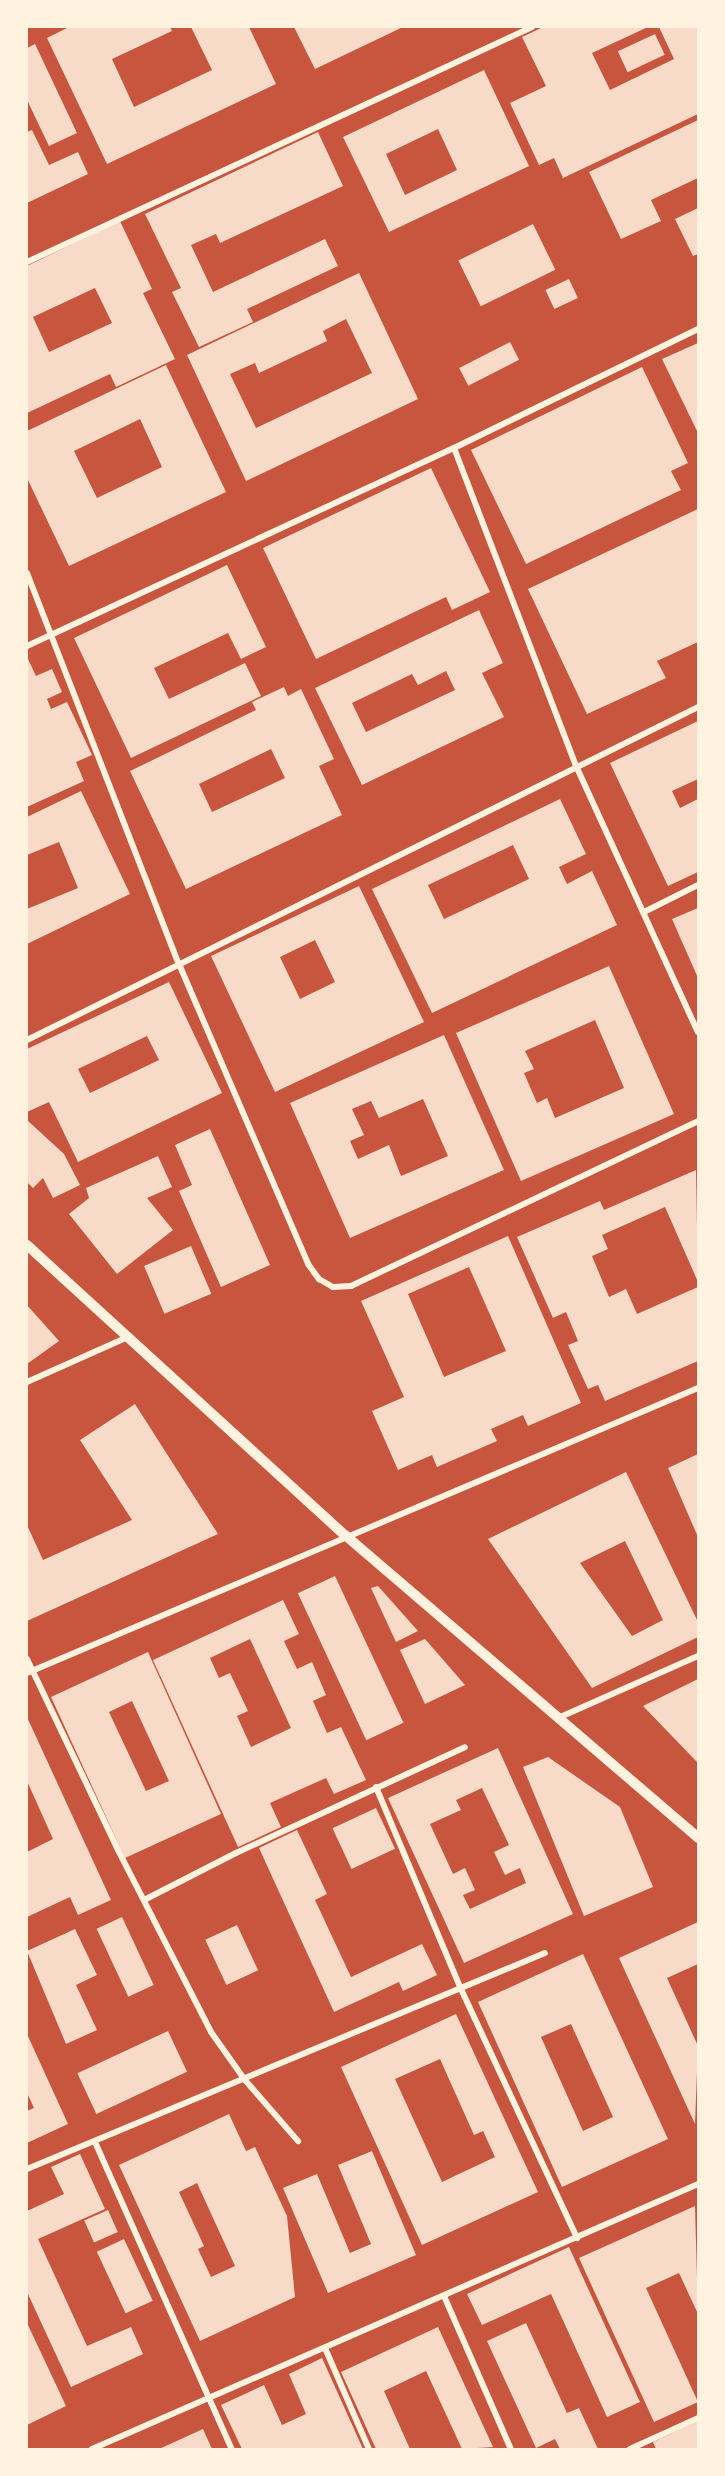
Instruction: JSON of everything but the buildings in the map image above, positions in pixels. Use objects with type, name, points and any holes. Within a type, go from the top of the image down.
[{"type":"street","points":[[27,262],[532,27]]},
{"type":"street","points":[[27,646],[454,448],[698,329]]},
{"type":"street","points":[[454,448],[577,768],[698,1032]]},
{"type":"street","points":[[27,573],[179,964],[308,1264],[319,1279],[333,1287],[351,1286],[698,1120]]},
{"type":"street","points":[[27,1040],[698,707]]},
{"type":"street","points":[[644,912],[698,885]]},
{"type":"street","points":[[27,1245],[345,1535],[698,1838]]},
{"type":"street","points":[[27,1382],[129,1337]]},
{"type":"street","points":[[30,1672],[345,1535],[698,1388]]},
{"type":"street","points":[[558,1718],[698,1656]]},
{"type":"street","points":[[27,1659],[30,1672],[211,2032],[245,2080],[298,2141]]},
{"type":"street","points":[[146,1899],[465,1746]]},
{"type":"street","points":[[376,1787],[461,1989],[577,2238]]},
{"type":"street","points":[[27,2169],[545,1953]]},
{"type":"street","points":[[95,2142],[232,2449]]},
{"type":"street","points":[[92,2449],[698,2184]]},
{"type":"street","points":[[444,2296],[511,2449]]},
{"type":"street","points":[[325,2348],[369,2449]]},
{"type":"street","points":[[630,2449],[698,2418]]}]
